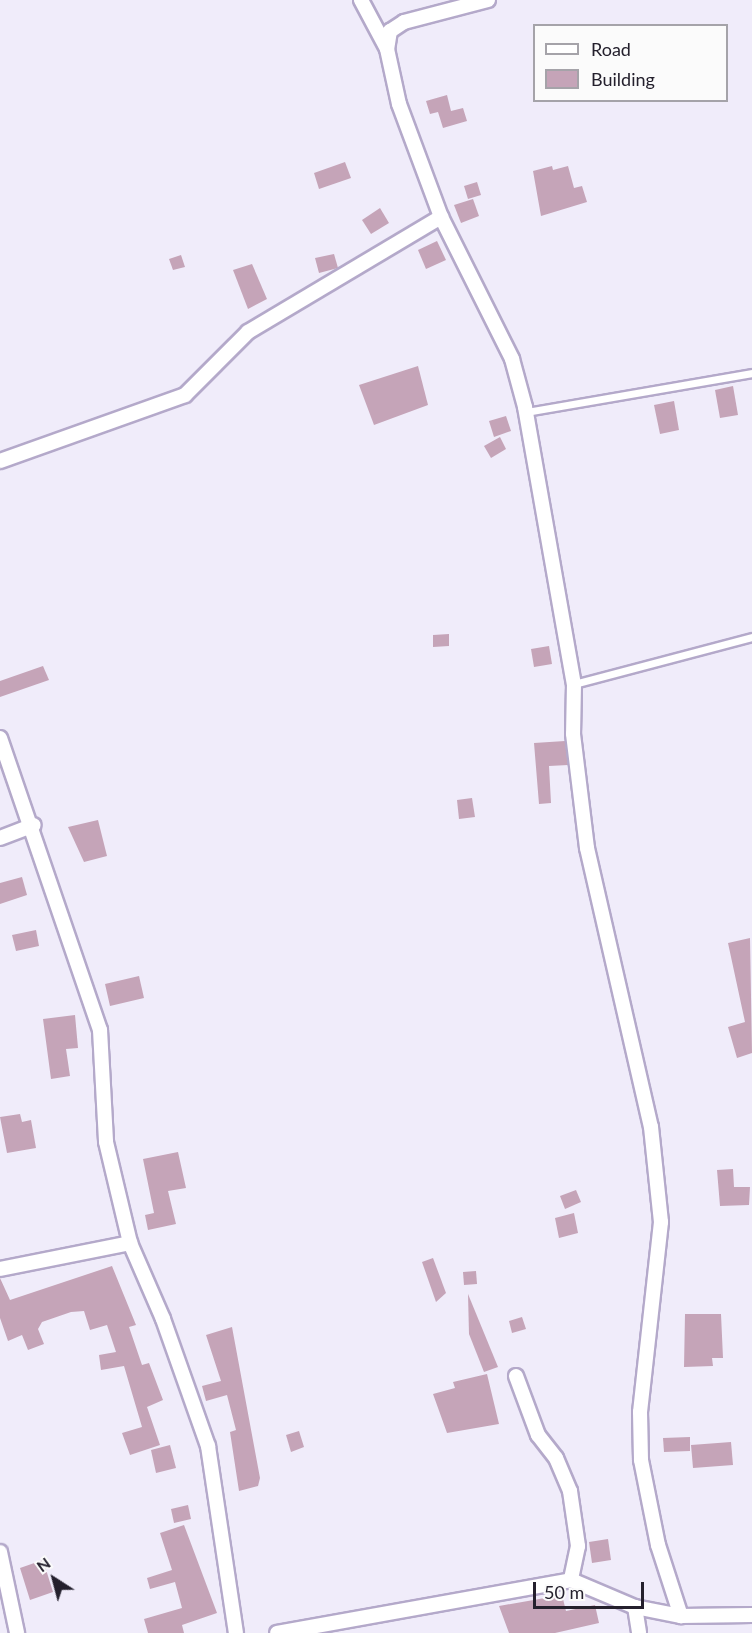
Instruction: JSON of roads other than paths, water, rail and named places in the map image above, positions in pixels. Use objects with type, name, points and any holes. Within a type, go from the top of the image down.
[{"type":"street","points":[[361,0],[387,49],[399,104],[441,217],[512,359],[526,411],[574,684],[573,734],[587,848],[626,1004],[657,1173],[661,1222],[640,1412],[641,1460],[658,1545],[681,1616]]},
{"type":"street","points":[[387,49],[390,31],[404,22],[488,0]]},
{"type":"street","points":[[0,460],[185,395],[248,332],[441,217]]},
{"type":"street","points":[[0,738],[33,825],[103,1042],[106,1143],[130,1243],[163,1319],[207,1446],[236,1633]]},
{"type":"street","points":[[0,838],[33,825]]},
{"type":"street","points":[[0,1269],[130,1243]]},
{"type":"street","points":[[516,1376],[534,1426],[570,1491],[578,1546],[571,1580]]},
{"type":"street","points":[[0,1554],[17,1633]]},
{"type":"street","points":[[277,1633],[571,1580],[635,1607],[681,1616],[752,1615]]},
{"type":"street","points":[[635,1607],[639,1633]]},
{"type":"lane","points":[[526,411],[752,373]]},
{"type":"lane","points":[[574,684],[752,637]]}]
